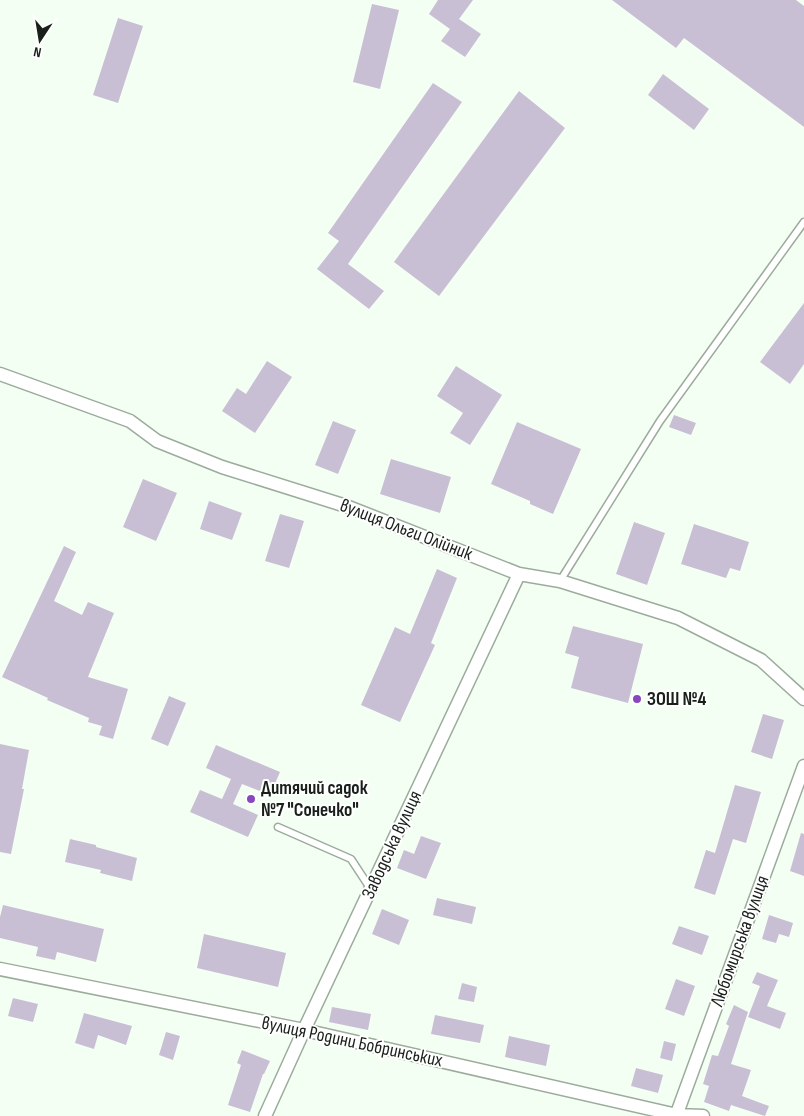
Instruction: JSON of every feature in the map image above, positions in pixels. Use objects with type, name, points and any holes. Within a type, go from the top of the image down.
[{"type":"street","name":"вулиця Ольги Олійник","points":[[0,374],[130,421],[157,441],[222,466],[346,506],[519,574],[560,581],[678,618],[761,660],[804,699]]},
{"type":"street","name":"Заводська вулиця","points":[[265,1116],[519,574]]},
{"type":"street","name":"Любомирська вулиця","points":[[677,1115],[804,766]]},
{"type":"street","name":"вулиця Родини Бобринських","points":[[0,969],[304,1030],[677,1115],[699,1114],[703,1116]]},
{"type":"lane","points":[[560,581],[660,421],[804,222]]},
{"type":"lane","points":[[278,827],[351,859],[370,889]]},
{"type":"building","points":[[438,0],[473,0],[459,19],[481,34],[465,57],[441,41],[450,29],[429,14]]},
{"type":"building","points":[[612,0],[796,0],[804,6],[804,127],[684,38],[676,48]]},
{"type":"building","points":[[372,4],[399,10],[380,89],[353,82]]},
{"type":"building","points":[[118,18],[143,26],[118,103],[93,95]]},
{"type":"building","points":[[663,74],[709,109],[694,130],[648,95]]},
{"type":"building","points":[[433,83],[462,102],[348,264],[384,291],[369,309],[317,269],[339,241],[328,233]]},
{"type":"building","points":[[519,91],[565,128],[439,296],[394,262]]},
{"type":"building","points":[[804,303],[804,364],[790,384],[760,362]]},
{"type":"building","points":[[267,361],[292,377],[255,433],[222,411],[237,388],[246,394]]},
{"type":"building","points":[[456,366],[502,395],[470,445],[450,433],[463,413],[437,396]]},
{"type":"building","points":[[674,415],[696,423],[691,435],[669,427]]},
{"type":"building","points":[[333,421],[356,430],[338,474],[315,465]]},
{"type":"building","points":[[517,422],[581,449],[553,514],[530,504],[530,501],[491,484]]},
{"type":"building","points":[[391,459],[451,477],[440,513],[380,494]]},
{"type":"building","points":[[143,479],[177,493],[156,541],[123,527]]},
{"type":"building","points":[[209,501],[242,513],[232,540],[200,529]]},
{"type":"building","points":[[280,514],[304,521],[289,568],[265,561]]},
{"type":"building","points":[[634,522],[665,533],[647,585],[616,574]]},
{"type":"building","points":[[694,524],[749,542],[740,571],[730,568],[726,578],[681,564]]},
{"type":"building","points":[[64,546],[76,552],[54,601],[82,615],[88,602],[114,613],[88,677],[128,689],[113,739],[99,735],[102,726],[88,722],[89,718],[47,700],[48,698],[2,677]]},
{"type":"building","points":[[437,569],[457,578],[431,643],[435,645],[400,722],[361,705],[395,627],[410,634]]},
{"type":"building","points":[[573,626],[643,644],[628,703],[571,688],[579,657],[565,653]]},
{"type":"building","points":[[169,696],[186,703],[168,746],[151,739]]},
{"type":"building","points":[[763,714],[784,720],[772,759],[751,752]]},
{"type":"building","points":[[0,744],[29,750],[22,789],[24,789],[11,854],[0,852]]},
{"type":"building","points":[[216,745],[280,772],[270,795],[242,784],[233,804],[258,815],[248,837],[190,812],[200,790],[222,799],[231,779],[206,768]]},
{"type":"building","points":[[735,785],[761,792],[746,843],[733,839],[715,895],[694,888],[706,850],[715,853]]},
{"type":"building","points":[[801,833],[804,834],[804,876],[790,871]]},
{"type":"building","points":[[421,836],[441,843],[426,879],[397,868],[404,850],[414,854]]},
{"type":"building","points":[[70,839],[137,858],[132,881],[100,873],[101,870],[65,862]]},
{"type":"building","points":[[437,898],[476,907],[472,924],[433,915]]},
{"type":"building","points":[[3,905],[104,929],[96,962],[57,952],[55,960],[36,956],[38,947],[0,938],[0,917]]},
{"type":"building","points":[[382,909],[409,920],[399,945],[372,934]]},
{"type":"building","points":[[769,915],[793,923],[789,937],[779,934],[776,943],[762,939]]},
{"type":"building","points":[[679,926],[709,936],[702,955],[672,944]]},
{"type":"building","points":[[204,934],[286,953],[278,987],[197,968]]},
{"type":"building","points":[[757,972],[778,980],[767,1006],[786,1013],[780,1029],[748,1017],[760,986],[752,983]]},
{"type":"building","points":[[676,979],[695,986],[684,1016],[665,1009]]},
{"type":"building","points":[[462,983],[477,987],[474,1002],[458,999]]},
{"type":"building","points":[[13,998],[38,1004],[33,1022],[8,1016]]},
{"type":"building","points":[[734,1005],[748,1012],[731,1064],[751,1070],[742,1096],[769,1106],[765,1116],[731,1105],[729,1111],[704,1102],[709,1086],[703,1084],[712,1055],[718,1056],[729,1026],[726,1024]]},
{"type":"building","points":[[332,1007],[371,1014],[368,1030],[329,1022]]},
{"type":"building","points":[[84,1013],[132,1026],[126,1045],[98,1035],[94,1049],[75,1043]]},
{"type":"building","points":[[435,1015],[484,1025],[480,1043],[431,1034]]},
{"type":"building","points":[[166,1032],[180,1036],[173,1060],[159,1055]]},
{"type":"building","points":[[509,1036],[550,1045],[546,1066],[505,1057]]},
{"type":"building","points":[[664,1041],[676,1044],[672,1061],[660,1058]]},
{"type":"building","points":[[242,1050],[270,1061],[263,1074],[250,1112],[228,1105],[241,1065],[237,1063]]},
{"type":"building","points":[[636,1068],[663,1075],[658,1093],[631,1086]]},
{"type":"place","name":"ЗОШ №4","points":[[637,699]]},
{"type":"place","name":"Дитячий садок №7 \"Сонечко\"","points":[[251,799]]}]
